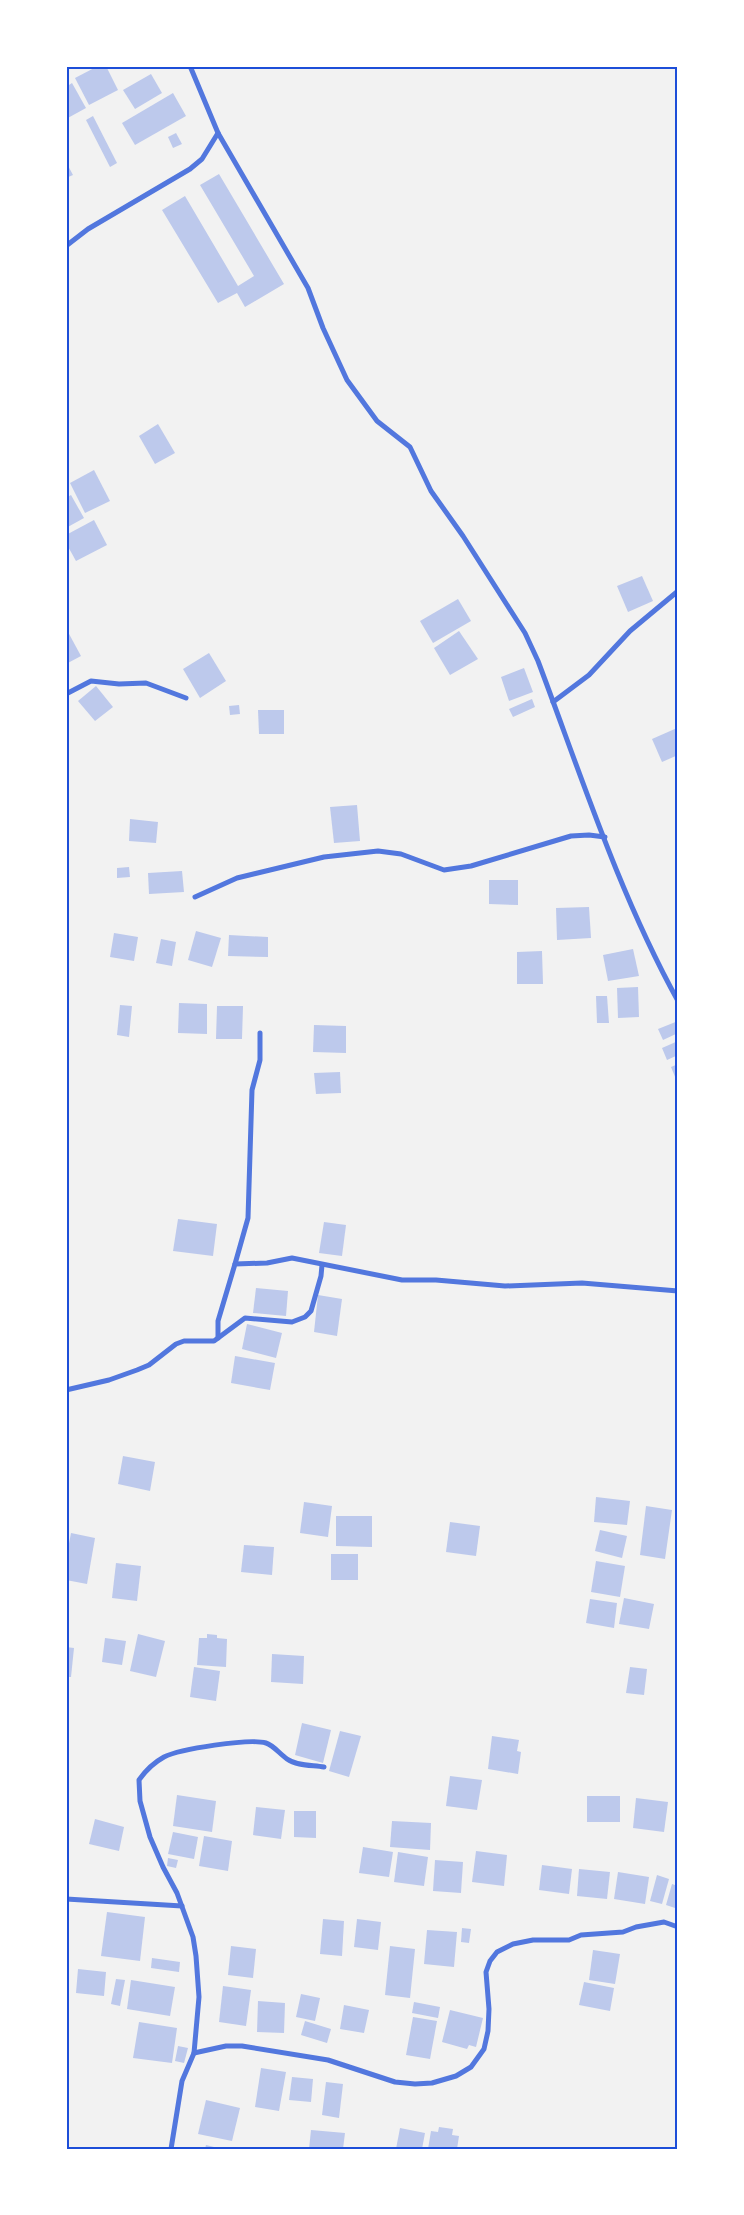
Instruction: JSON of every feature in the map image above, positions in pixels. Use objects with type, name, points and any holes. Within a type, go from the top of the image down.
[{"type":"street","points":[[190,66],[218,133],[308,288],[323,328],[347,380],[377,421],[410,447],[431,491],[463,536],[525,633],[651,951],[678,1001]]},
{"type":"street","points":[[66,246],[96,224],[190,169],[202,159],[218,133]]},
{"type":"street","points":[[553,702],[589,675],[630,631],[678,591]]},
{"type":"street","points":[[66,694],[91,681],[119,684],[146,683],[186,698]]},
{"type":"street","points":[[195,897],[237,878],[324,858],[378,851],[401,854],[444,870],[471,866],[571,836],[589,835],[605,837]]},
{"type":"street","points":[[218,1338],[218,1321],[248,1218],[252,1090],[260,1060],[260,1034]]},
{"type":"street","points":[[235,1264],[267,1263],[292,1258],[402,1280],[436,1280],[505,1286],[582,1283],[678,1290]]},
{"type":"street","points":[[66,1390],[109,1380],[137,1370],[149,1365],[176,1344],[184,1341],[214,1341],[246,1318],[292,1322],[305,1317],[311,1311],[321,1276],[322,1265]]},
{"type":"street","points":[[171,2149],[182,2081],[194,2053],[199,1997],[196,1956],[193,1937],[177,1893],[150,1837],[140,1801],[139,1780],[148,1767],[165,1756],[204,1746],[256,1742],[267,1743],[288,1760],[296,1763],[324,1767]]},
{"type":"street","points":[[66,1899],[182,1906]]},
{"type":"street","points":[[194,2053],[226,2046],[242,2046],[328,2060],[395,2082],[432,2083],[456,2076],[471,2067],[484,2049],[488,2031],[489,2008],[486,1972],[490,1961],[497,1952],[513,1944],[533,1940],[569,1940],[581,1935],[623,1932],[636,1927],[664,1922],[678,1928]]},
{"type":"building","points":[[98,66],[106,66],[118,90],[89,105],[75,78]]},
{"type":"building","points":[[151,74],[162,93],[135,109],[123,90]]},
{"type":"building","points":[[72,83],[86,108],[66,119],[66,87]]},
{"type":"building","points":[[173,93],[186,116],[135,145],[122,123]]},
{"type":"building","points":[[93,116],[117,163],[110,167],[86,120]]},
{"type":"building","points":[[176,133],[182,144],[173,148],[168,137]]},
{"type":"building","points":[[66,162],[73,175],[66,178]]},
{"type":"building","points":[[219,174],[284,284],[245,307],[237,293],[218,303],[162,210],[185,196],[238,286],[254,276],[200,185]]},
{"type":"building","points":[[158,424],[175,453],[155,464],[139,436]]},
{"type":"building","points":[[94,470],[110,501],[85,513],[70,483]]},
{"type":"building","points":[[71,495],[84,518],[66,528],[66,498]]},
{"type":"building","points":[[94,520],[107,545],[76,561],[66,543],[66,535]]},
{"type":"building","points":[[642,576],[653,601],[628,612],[617,586]]},
{"type":"building","points":[[458,599],[471,621],[433,643],[420,621]]},
{"type":"building","points":[[459,631],[478,659],[450,675],[434,648]]},
{"type":"building","points":[[68,632],[81,656],[66,664],[66,633]]},
{"type":"building","points":[[209,653],[226,681],[200,698],[183,669]]},
{"type":"building","points":[[524,668],[533,692],[509,701],[501,677]]},
{"type":"building","points":[[96,686],[113,707],[95,721],[78,701]]},
{"type":"building","points":[[532,699],[535,707],[513,717],[509,709]]},
{"type":"building","points":[[239,705],[240,714],[230,715],[229,706]]},
{"type":"building","points":[[258,710],[284,710],[284,734],[259,734]]},
{"type":"building","points":[[677,728],[678,755],[662,762],[652,739]]},
{"type":"building","points":[[357,805],[360,841],[334,843],[330,807]]},
{"type":"building","points":[[130,819],[158,822],[156,843],[129,841]]},
{"type":"building","points":[[129,867],[130,877],[117,878],[117,868]]},
{"type":"building","points":[[182,871],[184,892],[149,894],[148,873]]},
{"type":"building","points":[[489,880],[518,880],[518,905],[489,904]]},
{"type":"building","points":[[66,894],[69,894],[68,911],[66,910]]},
{"type":"building","points":[[589,907],[591,938],[557,940],[556,908]]},
{"type":"building","points":[[196,931],[221,938],[212,967],[188,960]]},
{"type":"building","points":[[114,933],[138,937],[134,961],[110,957]]},
{"type":"building","points":[[229,935],[268,937],[268,957],[228,956]]},
{"type":"building","points":[[161,939],[176,942],[172,966],[156,963]]},
{"type":"building","points":[[633,949],[639,976],[608,981],[603,955]]},
{"type":"building","points":[[542,951],[543,984],[517,984],[517,952]]},
{"type":"building","points":[[638,987],[639,1017],[618,1018],[617,988]]},
{"type":"building","points":[[596,996],[607,996],[609,1023],[597,1023]]},
{"type":"building","points":[[179,1003],[207,1004],[207,1034],[178,1033]]},
{"type":"building","points":[[120,1005],[132,1006],[129,1037],[117,1035]]},
{"type":"building","points":[[217,1006],[243,1006],[242,1039],[216,1039]]},
{"type":"building","points":[[678,1021],[678,1033],[663,1040],[658,1029]]},
{"type":"building","points":[[314,1025],[346,1026],[346,1053],[313,1052]]},
{"type":"building","points":[[678,1041],[678,1055],[667,1060],[662,1048]]},
{"type":"building","points":[[678,1064],[678,1084],[671,1067]]},
{"type":"building","points":[[340,1072],[341,1093],[316,1094],[314,1073]]},
{"type":"building","points":[[178,1219],[217,1224],[213,1256],[173,1251]]},
{"type":"building","points":[[324,1222],[346,1225],[342,1256],[319,1253]]},
{"type":"building","points":[[256,1288],[288,1291],[286,1316],[253,1313]]},
{"type":"building","points":[[318,1295],[342,1299],[337,1336],[314,1332]]},
{"type":"building","points":[[247,1324],[282,1333],[276,1358],[242,1349]]},
{"type":"building","points":[[235,1356],[275,1363],[270,1390],[231,1383]]},
{"type":"building","points":[[123,1456],[155,1462],[150,1491],[118,1484]]},
{"type":"building","points":[[596,1497],[630,1501],[627,1525],[594,1522]]},
{"type":"building","points":[[304,1502],[332,1506],[328,1537],[300,1533]]},
{"type":"building","points":[[646,1506],[672,1510],[665,1559],[640,1555]]},
{"type":"building","points":[[336,1516],[372,1516],[372,1547],[336,1546]]},
{"type":"building","points":[[450,1522],[480,1526],[476,1556],[446,1552]]},
{"type":"building","points":[[600,1530],[627,1536],[622,1558],[595,1551]]},
{"type":"building","points":[[71,1533],[95,1538],[87,1584],[66,1580],[66,1559]]},
{"type":"building","points":[[244,1545],[274,1547],[272,1575],[241,1572]]},
{"type":"building","points":[[331,1554],[358,1554],[358,1580],[331,1580]]},
{"type":"building","points":[[596,1561],[625,1566],[620,1597],[591,1592]]},
{"type":"building","points":[[116,1563],[141,1566],[137,1601],[112,1598]]},
{"type":"building","points":[[624,1598],[654,1604],[649,1629],[619,1624]]},
{"type":"building","points":[[590,1599],[617,1603],[614,1628],[586,1623]]},
{"type":"building","points":[[138,1634],[165,1641],[156,1677],[130,1671]]},
{"type":"building","points":[[207,1634],[227,1639],[226,1667],[197,1665],[199,1638],[207,1638]]},
{"type":"building","points":[[105,1638],[126,1641],[122,1665],[102,1662]]},
{"type":"building","points":[[66,1647],[74,1648],[71,1677],[66,1677]]},
{"type":"building","points":[[272,1654],[304,1656],[303,1684],[271,1682]]},
{"type":"building","points":[[194,1667],[220,1671],[216,1701],[190,1697]]},
{"type":"building","points":[[630,1667],[647,1669],[644,1695],[626,1693]]},
{"type":"building","points":[[302,1723],[331,1730],[323,1763],[295,1755]]},
{"type":"building","points":[[340,1731],[361,1736],[349,1777],[329,1771]]},
{"type":"building","points":[[492,1736],[519,1740],[517,1751],[521,1752],[518,1774],[488,1769]]},
{"type":"building","points":[[450,1776],[482,1780],[477,1810],[446,1806]]},
{"type":"building","points":[[177,1795],[216,1801],[212,1832],[173,1826]]},
{"type":"building","points":[[587,1796],[620,1796],[620,1822],[587,1822]]},
{"type":"building","points":[[636,1798],[668,1802],[664,1832],[633,1828]]},
{"type":"building","points":[[256,1807],[285,1810],[281,1839],[253,1835]]},
{"type":"building","points":[[294,1811],[316,1811],[316,1838],[294,1837]]},
{"type":"building","points":[[95,1819],[124,1827],[119,1851],[89,1844]]},
{"type":"building","points":[[392,1821],[431,1823],[430,1850],[390,1847]]},
{"type":"building","points":[[173,1832],[198,1837],[194,1859],[168,1854]]},
{"type":"building","points":[[204,1836],[232,1841],[228,1871],[199,1866]]},
{"type":"building","points":[[363,1847],[393,1852],[389,1877],[359,1873]]},
{"type":"building","points":[[476,1851],[507,1855],[504,1886],[472,1882]]},
{"type":"building","points":[[398,1852],[428,1857],[424,1886],[394,1882]]},
{"type":"building","points":[[168,1858],[178,1860],[176,1868],[167,1866]]},
{"type":"building","points":[[435,1860],[463,1862],[461,1893],[433,1891]]},
{"type":"building","points":[[542,1865],[572,1869],[569,1894],[539,1890]]},
{"type":"building","points":[[579,1869],[610,1872],[607,1899],[577,1896]]},
{"type":"building","points":[[618,1872],[649,1877],[645,1904],[614,1899]]},
{"type":"building","points":[[657,1875],[669,1879],[662,1904],[650,1901]]},
{"type":"building","points":[[672,1884],[678,1886],[678,1909],[666,1905]]},
{"type":"building","points":[[107,1912],[145,1917],[140,1961],[101,1956]]},
{"type":"building","points":[[323,1919],[344,1921],[342,1956],[320,1954]]},
{"type":"building","points":[[357,1919],[381,1922],[378,1950],[354,1947]]},
{"type":"building","points":[[462,1928],[471,1929],[469,1943],[461,1942]]},
{"type":"building","points":[[427,1930],[457,1932],[454,1967],[424,1964]]},
{"type":"building","points":[[231,1946],[256,1949],[253,1978],[228,1975]]},
{"type":"building","points":[[390,1946],[415,1949],[410,1998],[385,1995]]},
{"type":"building","points":[[593,1950],[620,1954],[615,1984],[589,1980]]},
{"type":"building","points":[[152,1958],[180,1962],[179,1972],[151,1968]]},
{"type":"building","points":[[78,1969],[106,1972],[104,1996],[76,1993]]},
{"type":"building","points":[[116,1979],[125,1980],[120,2006],[111,2004]]},
{"type":"building","points":[[131,1980],[175,1987],[170,2016],[127,2009]]},
{"type":"building","points":[[584,1982],[614,1988],[610,2011],[579,2005]]},
{"type":"building","points":[[223,1986],[251,1990],[246,2026],[219,2022]]},
{"type":"building","points":[[301,1994],[320,1998],[315,2021],[296,2017]]},
{"type":"building","points":[[258,2001],[285,2003],[284,2033],[257,2032]]},
{"type":"building","points":[[414,2002],[440,2007],[438,2018],[412,2013]]},
{"type":"building","points":[[344,2005],[369,2010],[364,2033],[340,2029]]},
{"type":"building","points":[[450,2010],[483,2018],[476,2047],[469,2045],[467,2049],[442,2042]]},
{"type":"building","points":[[413,2017],[437,2021],[430,2059],[406,2055]]},
{"type":"building","points":[[305,2021],[331,2029],[327,2043],[301,2035]]},
{"type":"building","points":[[139,2022],[177,2028],[172,2063],[133,2058]]},
{"type":"building","points":[[178,2046],[188,2048],[184,2063],[175,2061]]},
{"type":"building","points":[[261,2068],[286,2072],[279,2111],[255,2107]]},
{"type":"building","points":[[292,2077],[313,2079],[311,2102],[289,2100]]},
{"type":"building","points":[[326,2082],[343,2084],[339,2118],[322,2115]]},
{"type":"building","points":[[206,2100],[240,2108],[232,2141],[198,2134]]},
{"type":"building","points":[[439,2127],[453,2129],[452,2135],[459,2136],[457,2149],[428,2149],[431,2131],[438,2132]]},
{"type":"building","points":[[400,2128],[425,2133],[422,2149],[396,2149]]},
{"type":"building","points":[[311,2130],[345,2133],[343,2149],[309,2149]]},
{"type":"building","points":[[206,2145],[218,2148],[218,2149],[205,2149]]}]
